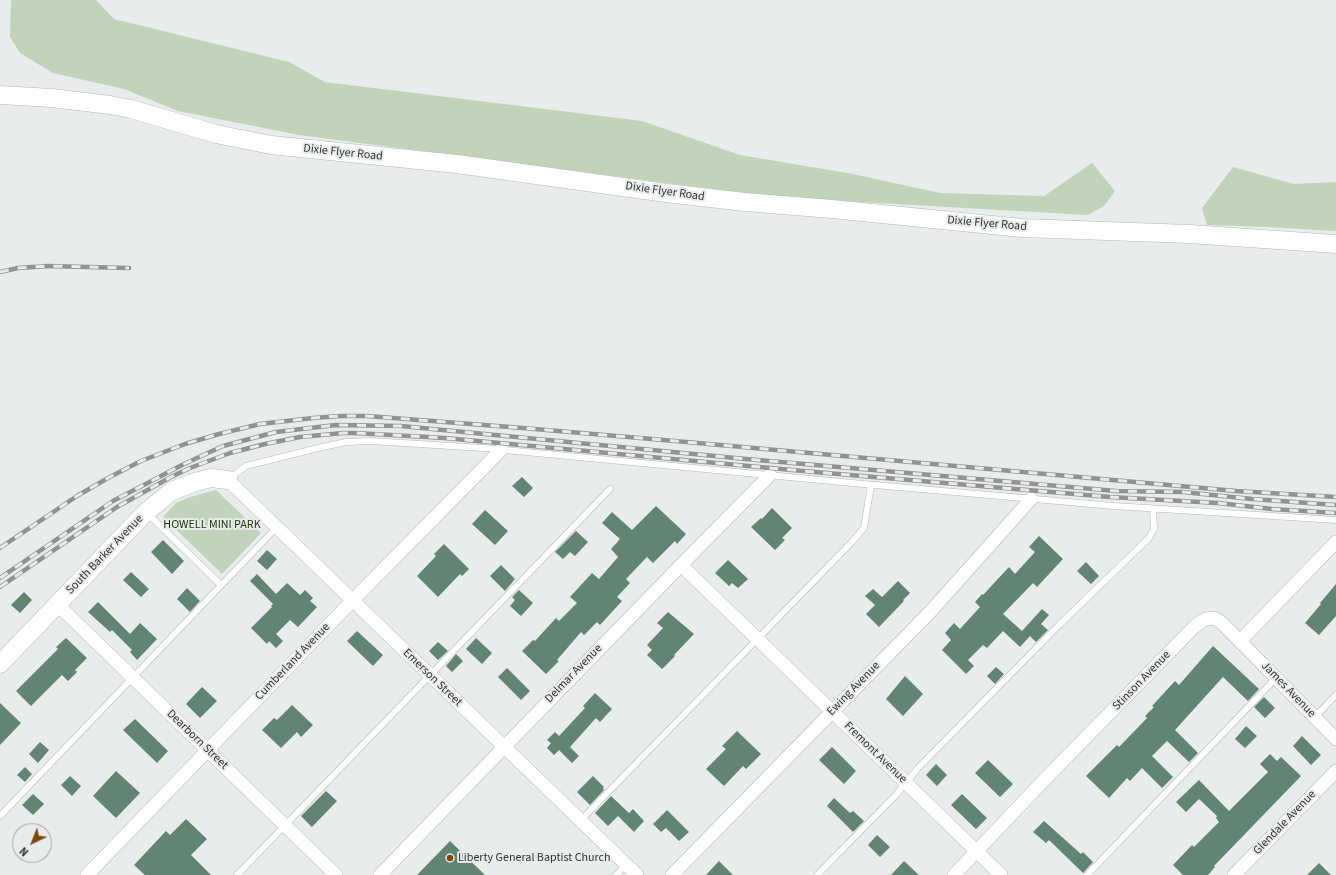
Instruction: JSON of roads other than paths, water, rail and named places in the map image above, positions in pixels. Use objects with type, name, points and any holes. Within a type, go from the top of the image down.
[{"type":"street","name":"Dixie Flyer Road","points":[[0,95],[52,98],[110,105],[216,134],[271,145],[457,164],[745,202],[1022,228],[1190,234],[1336,244]]},
{"type":"street","name":"Cumberland Avenue","points":[[87,875],[352,600],[501,450]]},
{"type":"street","name":"Delmar Avenue","points":[[380,875],[504,746],[770,475]]},
{"type":"street","name":"South Barker Avenue","points":[[0,664],[146,512],[172,492],[188,484],[211,478],[228,480]]},
{"type":"street","name":"Emerson Street","points":[[228,480],[637,875]]},
{"type":"street","name":"Ewing Avenue","points":[[672,875],[931,611],[1031,499]]},
{"type":"street","points":[[1240,641],[1336,542]]},
{"type":"street","name":"Fremont Avenue","points":[[681,565],[1000,875]]},
{"type":"street","name":"Dearborn Street","points":[[58,605],[336,875]]},
{"type":"street","name":"Stinson Avenue","points":[[954,875],[1047,777],[1202,621],[1214,618],[1222,623],[1240,641]]},
{"type":"street","name":"James Avenue","points":[[1240,641],[1336,739]]},
{"type":"street","name":"Glendale Avenue","points":[[1234,875],[1336,771]]},
{"type":"lane","points":[[228,480],[246,466],[346,442],[370,441],[501,450],[871,485],[1153,509],[1336,520]]},
{"type":"lane","points":[[581,820],[864,528],[871,485]]},
{"type":"lane","points":[[237,875],[610,489]]},
{"type":"lane","points":[[817,875],[896,795],[918,768],[1059,625],[1149,538],[1154,529],[1153,509]]},
{"type":"lane","points":[[146,512],[221,585]]},
{"type":"lane","points":[[0,816],[277,527]]},
{"type":"lane","points":[[1087,875],[1276,678]]},
{"type":"lane","points":[[1314,718],[1336,695]]},
{"type":"lane","points":[[616,875],[626,865]]},
{"type":"railway","points":[[0,272],[18,268],[48,266],[129,268]]},
{"type":"railway","points":[[0,548],[77,496],[141,461],[185,444],[260,424],[341,416],[367,416],[523,428],[1236,491],[1336,497]]},
{"type":"railway","points":[[0,578],[113,501],[184,464],[223,446],[276,432],[336,425],[401,426],[746,459],[1116,491],[1183,492],[1336,505]]},
{"type":"railway","points":[[0,587],[117,507],[190,468],[230,453],[265,444],[300,437],[343,433],[445,438],[803,471],[1110,497],[1218,503],[1272,509],[1336,513]]},
{"type":"place","name":"Liberty General Baptist Church","points":[[450,858]]},
{"type":"park label","name":"HOWELL MINI PARK","points":[[212,525]]}]
